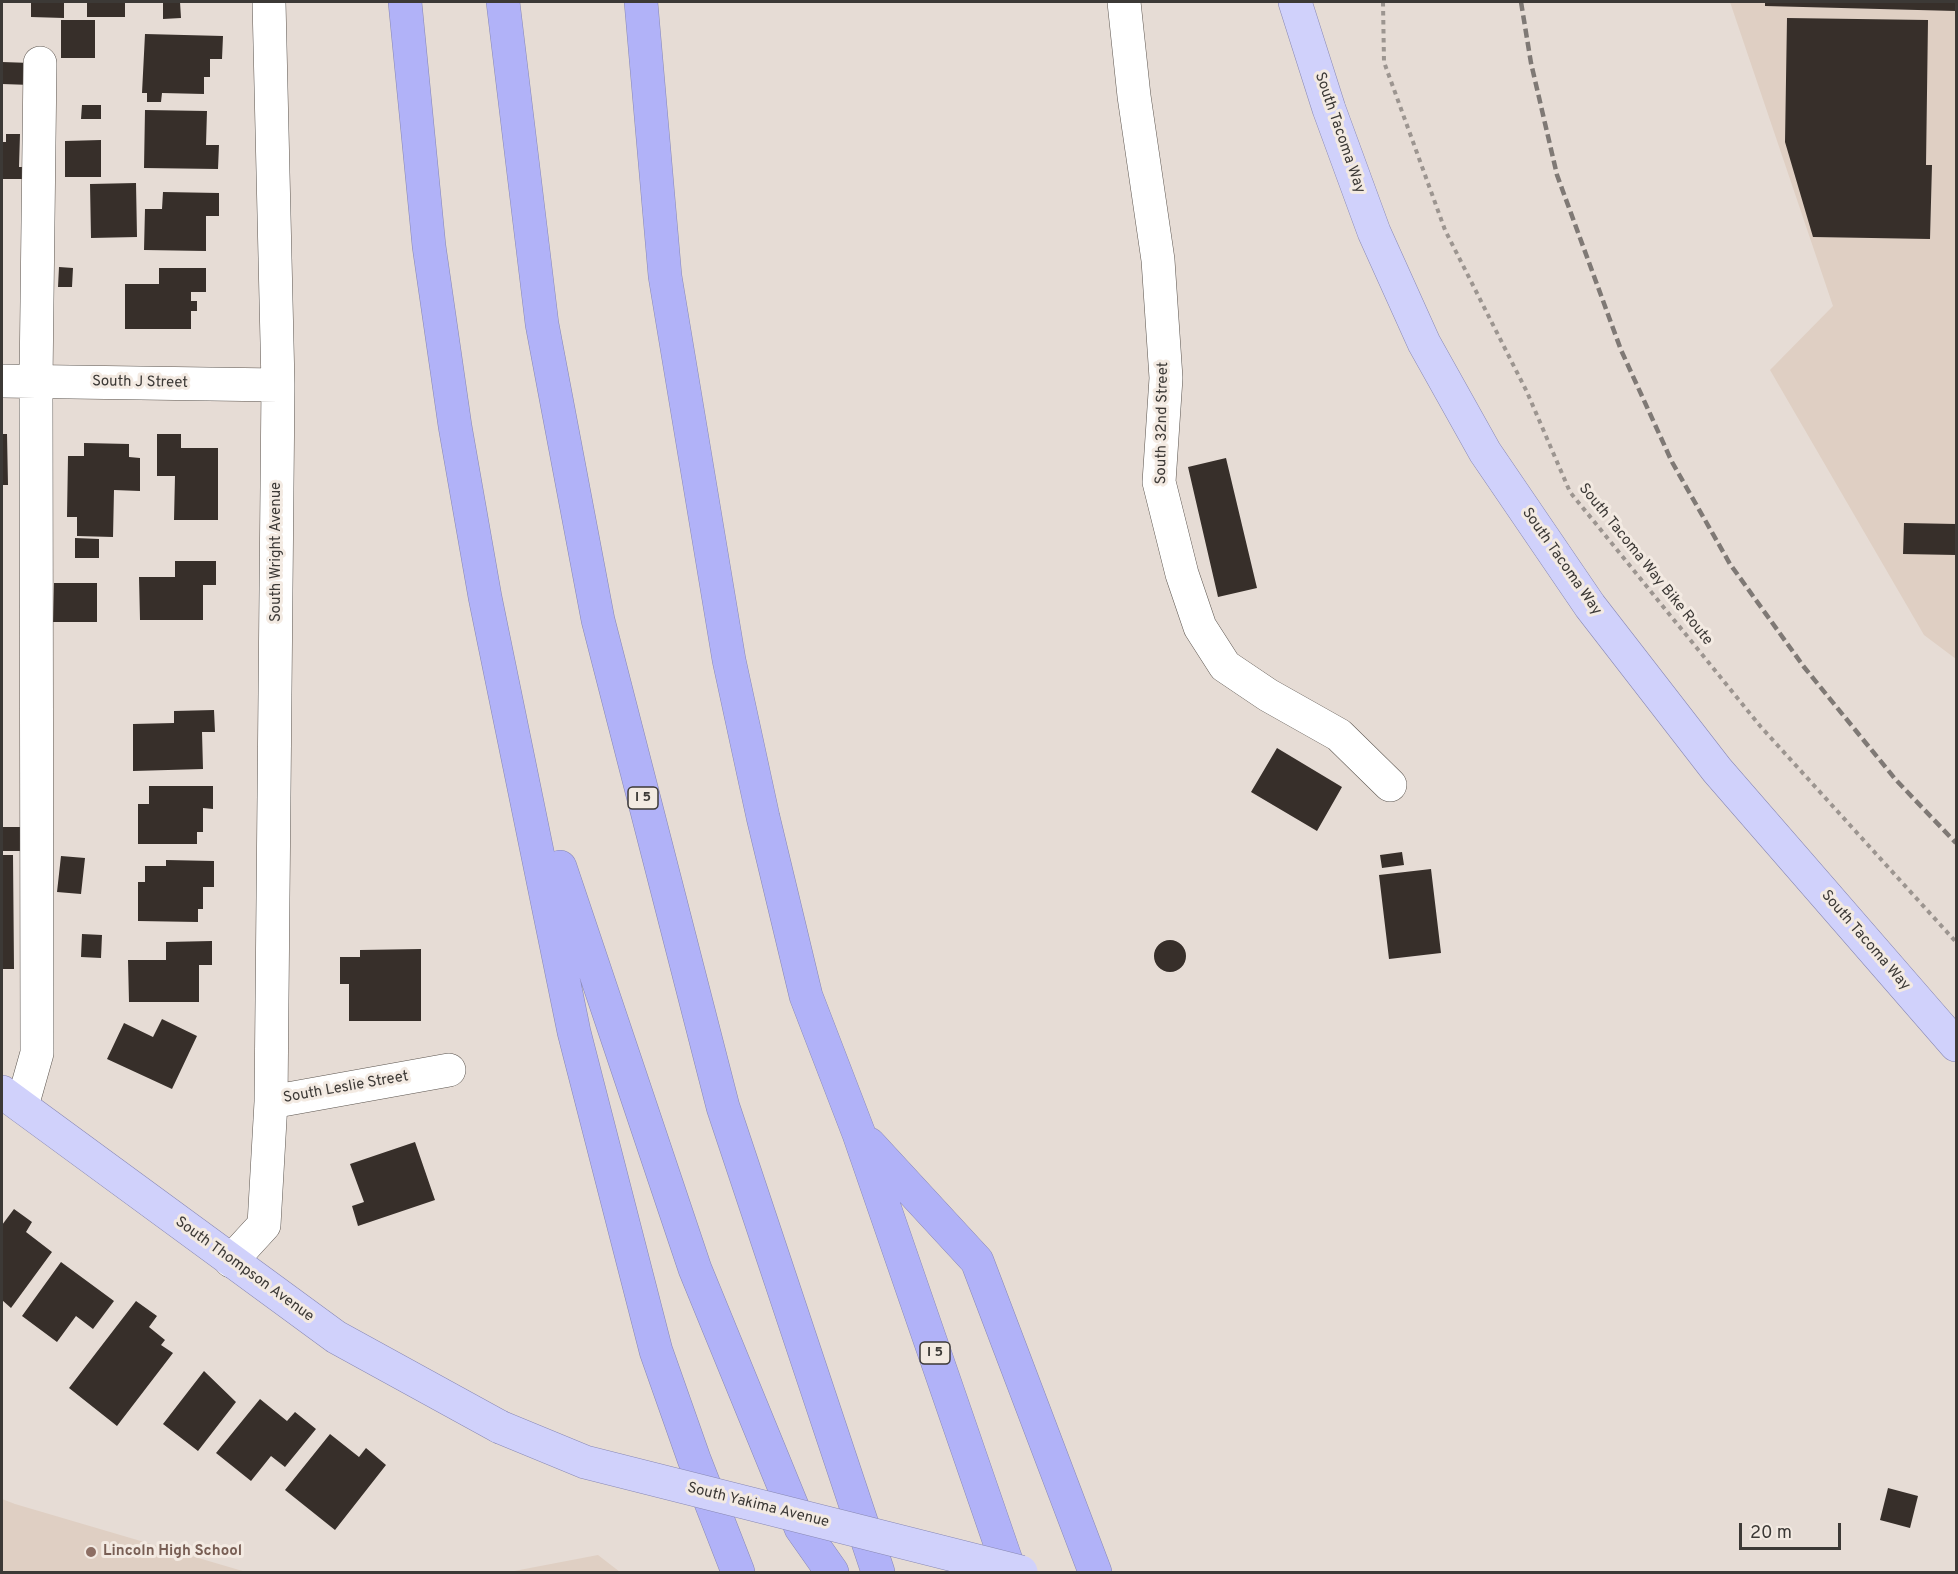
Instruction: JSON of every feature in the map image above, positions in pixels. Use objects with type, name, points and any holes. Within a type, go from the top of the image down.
[{"type":"highway","points":[[405,2],[429,246],[455,426],[485,597],[513,723],[574,1032],[657,1351],[694,1459],[738,1572]]},
{"type":"highway","name":"I 5","points":[[503,2],[542,324],[598,620],[723,1107],[878,1572]]},
{"type":"highway","name":"I 5","points":[[641,2],[665,276],[729,660],[762,817],[806,996],[859,1134],[1010,1572]]},
{"type":"highway","points":[[513,723],[606,1011],[695,1269],[801,1528],[832,1572]]},
{"type":"highway","points":[[859,1134],[977,1261],[1095,1572]]},
{"type":"main road","name":"South Tacoma Way","points":[[1295,2],[1329,109],[1374,232],[1424,343],[1485,452],[1590,606],[1717,770],[1956,1045]]},
{"type":"main road","name":"South Thompson Avenue","points":[[12,1099],[336,1337],[500,1428]]},
{"type":"main road","name":"South Yakima Avenue","points":[[500,1428],[585,1462],[1021,1572]]},
{"type":"street","name":"South Wright Avenue","points":[[269,2],[278,385],[271,1102]]},
{"type":"street","name":"South 32nd Street","points":[[1124,2],[1134,96],[1158,260],[1166,378],[1159,482],[1182,574],[1197,617],[1225,666],[1268,695],[1339,735],[1389,785]]},
{"type":"street","points":[[12,1099],[38,1053],[36,381],[40,63]]},
{"type":"street","name":"South J Street","points":[[2,381],[278,385]]},
{"type":"street","name":"South Leslie Street","points":[[231,1261],[264,1225],[271,1102],[449,1070]]},
{"type":"path","name":"South Tacoma Way Bike Route","points":[[1383,2],[1384,62],[1445,230],[1527,392],[1570,492],[1761,728],[1956,942]]},
{"type":"shaded area","points":[[1730,2],[1956,2],[1956,659],[1924,635],[1770,370],[1833,306]]},
{"type":"shaded area","name":"Lincoln High School","points":[[2,1499],[15,1504],[246,1572],[2,1572]]},
{"type":"shaded area","points":[[598,1555],[620,1572],[509,1572]]},
{"type":"building","points":[[31,2],[64,2],[64,18],[31,17]]},
{"type":"building","points":[[87,2],[125,2],[125,17],[87,17]]},
{"type":"building","points":[[163,2],[180,2],[181,18],[163,19]]},
{"type":"building","points":[[1765,2],[1956,2],[1956,11],[1765,6]]},
{"type":"building","points":[[1787,18],[1928,20],[1926,165],[1932,165],[1930,239],[1813,237],[1785,142]]},
{"type":"building","points":[[61,20],[95,20],[95,58],[61,58]]},
{"type":"building","points":[[145,34],[223,36],[222,59],[210,59],[210,77],[204,77],[204,94],[162,93],[161,102],[147,102],[147,93],[142,93]]},
{"type":"building","points":[[2,62],[31,63],[31,85],[2,84]]},
{"type":"building","points":[[82,105],[101,105],[101,119],[81,119]]},
{"type":"building","points":[[145,110],[207,111],[206,145],[219,145],[218,169],[144,168]]},
{"type":"building","points":[[6,134],[20,134],[19,167],[30,167],[30,179],[2,179],[2,142],[6,142]]},
{"type":"building","points":[[101,140],[101,177],[65,177],[65,141]]},
{"type":"building","points":[[136,183],[137,237],[91,238],[90,184]]},
{"type":"building","points":[[163,192],[219,193],[219,216],[206,216],[206,251],[144,250],[145,209],[162,209]]},
{"type":"building","points":[[59,267],[73,268],[72,287],[58,287]]},
{"type":"building","points":[[159,268],[206,268],[206,292],[191,292],[191,301],[197,301],[197,311],[191,311],[191,329],[125,329],[125,284],[159,284]]},
{"type":"building","points":[[2,434],[7,434],[8,485],[2,485]]},
{"type":"building","points":[[157,434],[181,434],[181,448],[218,448],[218,520],[174,520],[175,476],[157,476]]},
{"type":"building","points":[[84,443],[129,444],[129,457],[140,458],[140,491],[114,490],[113,537],[77,536],[77,517],[67,517],[68,456],[84,456]]},
{"type":"building","points":[[1226,458],[1257,588],[1218,597],[1188,467]]},
{"type":"building","points":[[1904,523],[1956,524],[1956,555],[1903,554]]},
{"type":"building","points":[[75,538],[99,539],[99,558],[75,558]]},
{"type":"building","points":[[175,561],[216,561],[216,585],[203,585],[203,620],[140,620],[139,577],[175,577]]},
{"type":"building","points":[[54,583],[97,583],[97,622],[53,622]]},
{"type":"building","points":[[214,710],[215,732],[202,732],[203,769],[133,771],[133,724],[174,723],[174,711]]},
{"type":"building","points":[[1277,748],[1342,787],[1317,831],[1251,792]]},
{"type":"building","points":[[149,786],[213,786],[213,809],[203,808],[203,832],[197,832],[197,844],[138,844],[138,804],[149,804]]},
{"type":"building","points":[[2,827],[20,827],[20,851],[2,851]]},
{"type":"building","points":[[1402,852],[1404,865],[1382,868],[1380,855]]},
{"type":"building","points":[[2,855],[13,855],[14,969],[2,969]]},
{"type":"building","points":[[61,856],[85,858],[81,894],[57,892]]},
{"type":"building","points":[[166,860],[214,861],[214,887],[203,887],[203,909],[198,909],[198,922],[138,921],[138,882],[145,882],[145,866],[166,866]]},
{"type":"building","points":[[1431,869],[1441,953],[1389,959],[1379,875]]},
{"type":"building","points":[[82,934],[102,935],[101,958],[81,957]]},
{"type":"building","points":[[1170,940],[1182,944],[1186,956],[1182,968],[1170,972],[1158,968],[1154,956],[1158,944]]},
{"type":"building","points":[[212,941],[212,965],[199,965],[199,1002],[129,1002],[128,960],[166,960],[166,942]]},
{"type":"building","points":[[421,949],[421,1021],[349,1021],[349,984],[340,984],[340,957],[360,957],[360,950]]},
{"type":"building","points":[[162,1019],[197,1036],[172,1089],[107,1059],[124,1023],[153,1037]]},
{"type":"building","points":[[415,1142],[435,1200],[358,1226],[352,1206],[364,1202],[350,1164]]},
{"type":"building","points":[[14,1209],[32,1222],[26,1232],[52,1252],[11,1308],[2,1300],[2,1225]]},
{"type":"building","points":[[61,1262],[114,1301],[93,1329],[76,1316],[57,1342],[22,1316]]},
{"type":"building","points":[[136,1301],[157,1316],[149,1327],[165,1340],[161,1345],[173,1353],[117,1426],[69,1388]]},
{"type":"building","points":[[204,1371],[236,1402],[198,1451],[163,1424]]},
{"type":"building","points":[[260,1399],[287,1421],[295,1412],[316,1429],[285,1467],[271,1456],[251,1481],[216,1453]]},
{"type":"building","points":[[330,1434],[359,1457],[366,1448],[386,1465],[335,1530],[285,1490]]},
{"type":"building","points":[[1888,1488],[1918,1496],[1910,1528],[1880,1520]]},
{"type":"railway","points":[[1521,2],[1531,63],[1557,175],[1621,350],[1672,462],[1730,564],[1804,667],[1896,780],[1956,843]]},
{"type":"place","name":"Lincoln High School","points":[[91,1552]]}]
